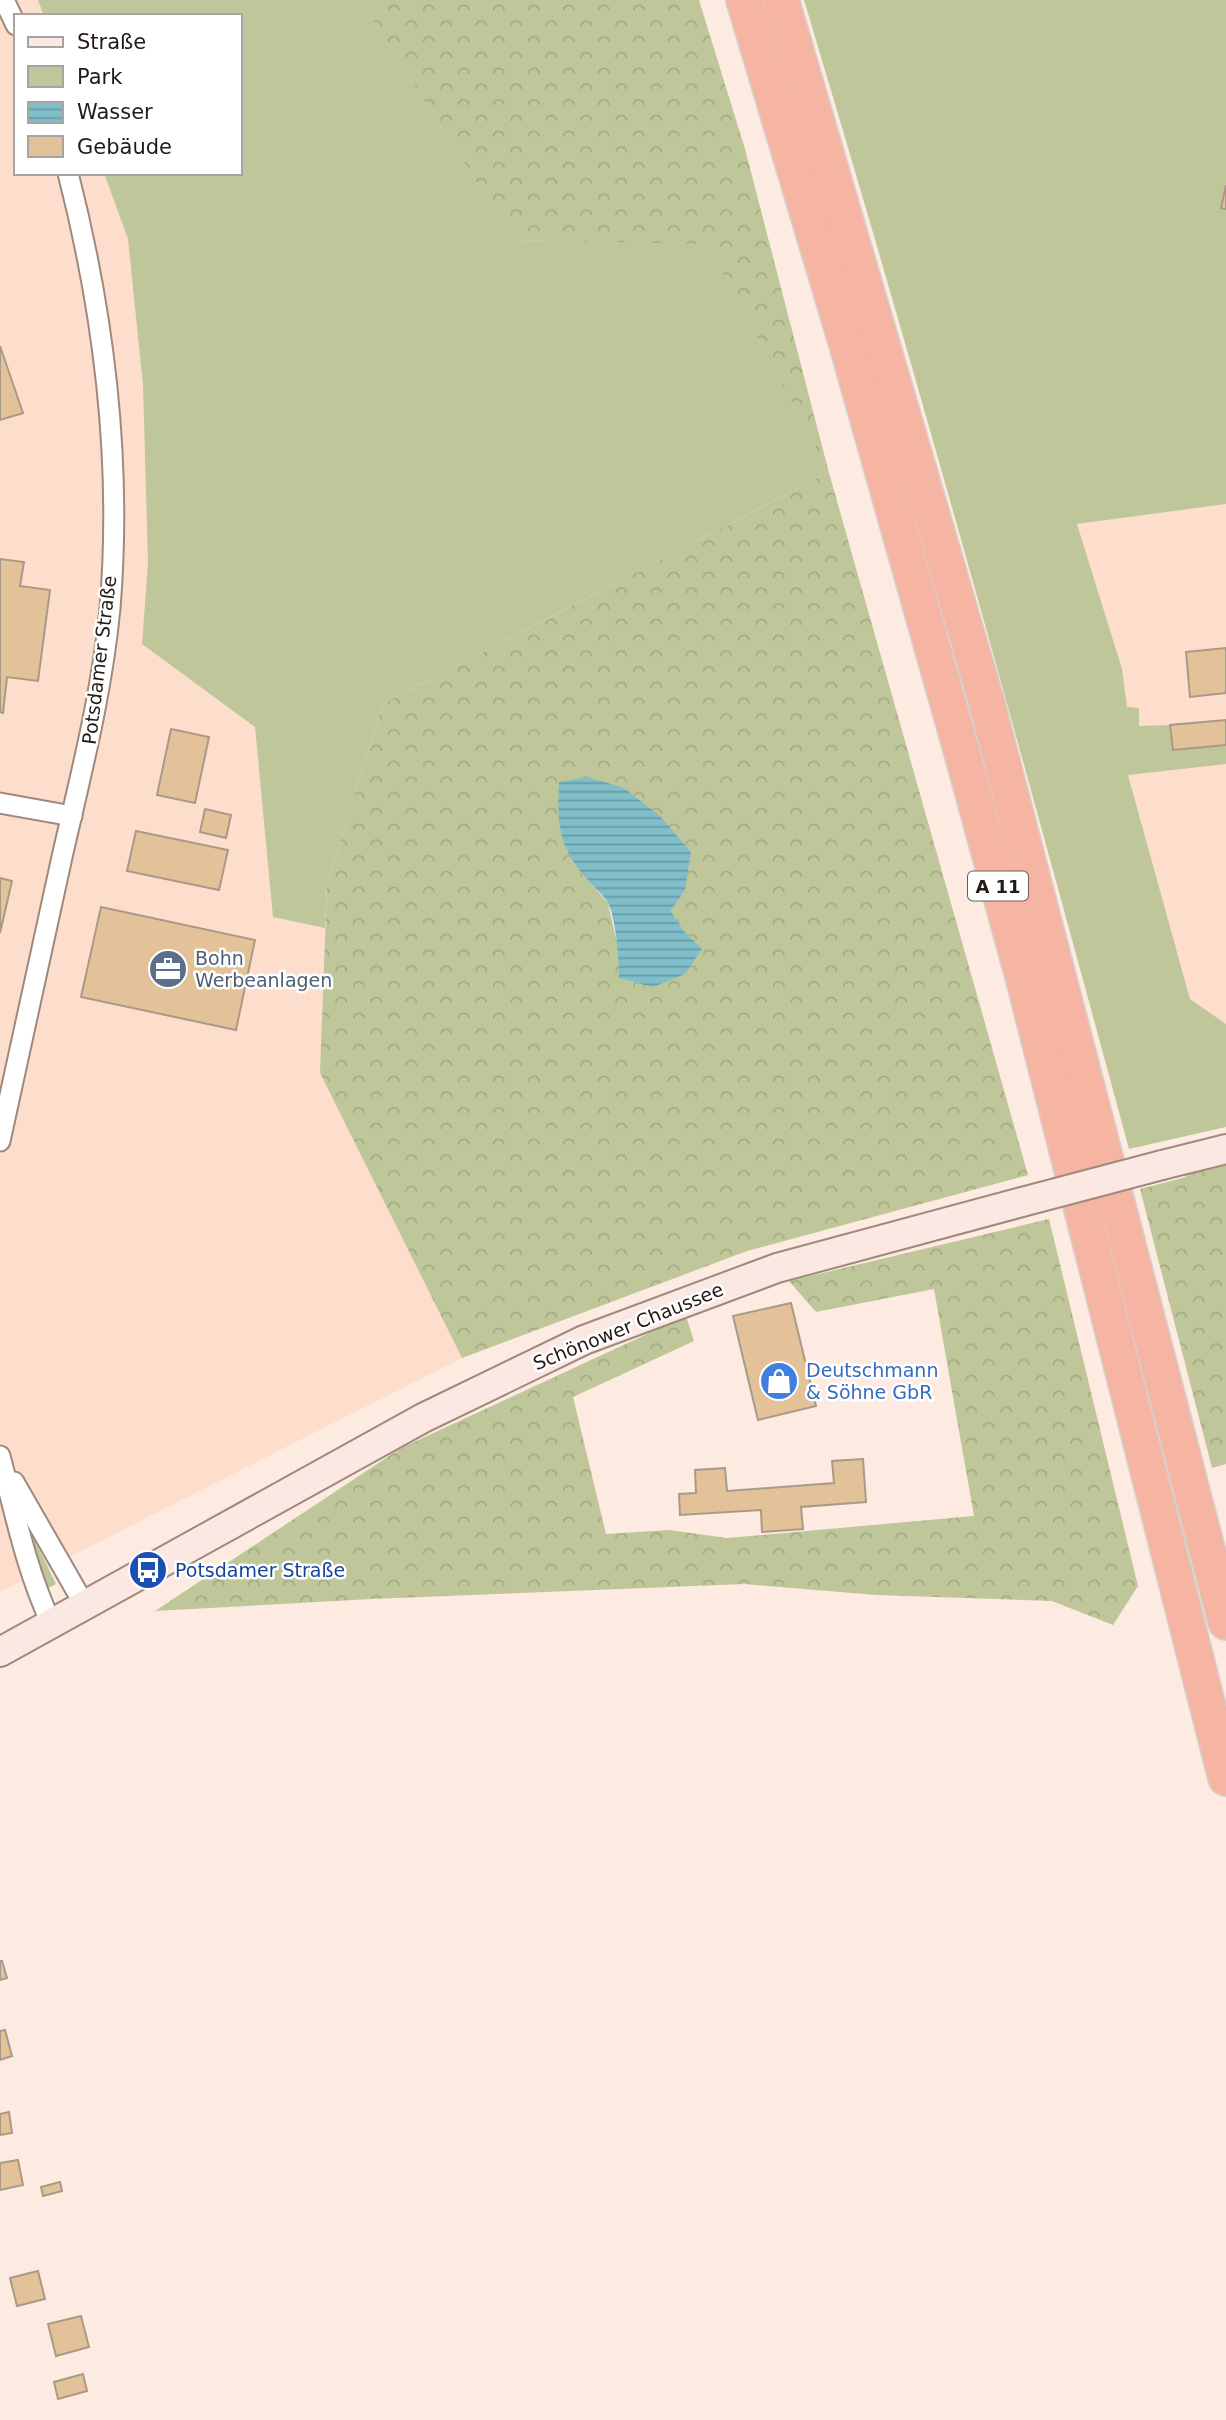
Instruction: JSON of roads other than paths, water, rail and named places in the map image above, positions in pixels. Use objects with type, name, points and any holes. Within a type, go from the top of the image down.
[{"type":"highway","name":"A 11","points":[[744,0],[885,475],[1025,984],[1226,1778]]},
{"type":"highway","name":"A 11","points":[[781,0],[986,701],[1226,1622]]},
{"type":"main road","name":"Schönower Chaussee","points":[[0,1652],[423,1418],[584,1340],[777,1268],[1226,1149]]},
{"type":"street","points":[[4,0],[14,21]]},
{"type":"street","name":"Potsdamer Straße","points":[[0,1141],[88,753],[110,607],[112,463],[105,368],[97,308],[68,175]]},
{"type":"street","points":[[0,803],[72,816]]},
{"type":"street","points":[[1,1458],[84,1604]]},
{"type":"street","points":[[1,1458],[26,1559],[51,1623]]},
{"type":"water","points":[[588,777],[624,788],[660,816],[691,852],[685,890],[671,911],[684,931],[702,949],[685,974],[653,987],[619,978],[618,951],[611,910],[603,896],[577,866],[561,833],[559,782]]},
{"type":"place","name":"Bohn Werbeanlagen","points":[[168,969]]},
{"type":"place","name":"Deutschmann & Söhne GbR","points":[[779,1381]]},
{"type":"place","name":"Potsdamer Straße","points":[[148,1570]]}]
